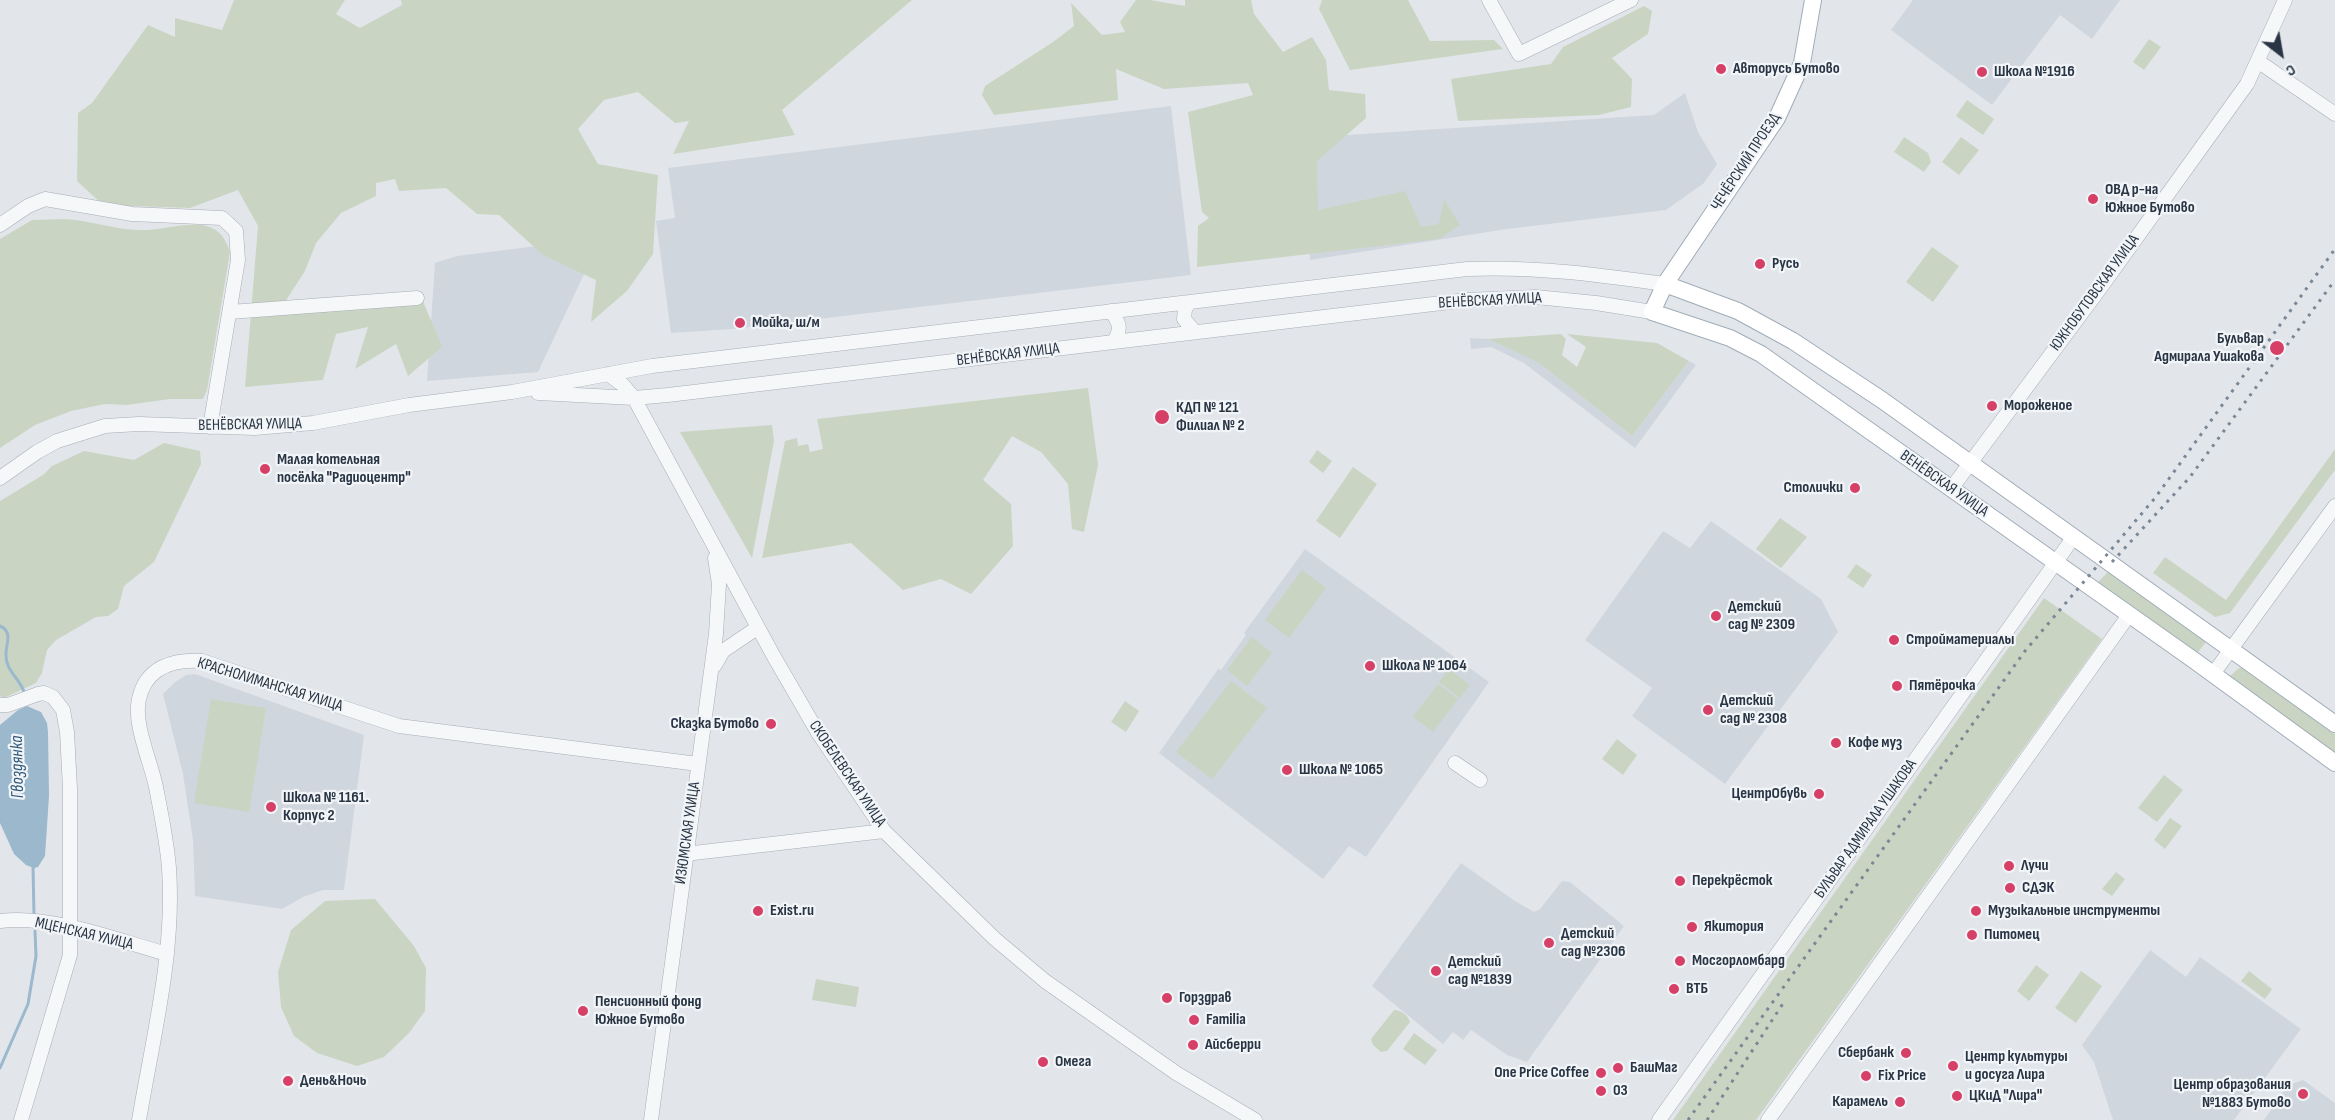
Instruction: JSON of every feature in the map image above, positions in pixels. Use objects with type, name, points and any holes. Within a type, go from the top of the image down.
[{"type":"main road","name":"ЧЕЧЁРСКИЙ ПРОЕЗД","points":[[1652,312],[1665,284],[1764,138],[1786,100],[1802,63],[1813,0]]},
{"type":"main road","name":"ВЕНЁВСКАЯ УЛИЦА","points":[[1665,284],[1738,310],[1792,341],[1882,400],[2335,724]]},
{"type":"main road","name":"ВЕНЁВСКАЯ УЛИЦА","points":[[1652,312],[1730,338],[1761,354],[2335,763]]},
{"type":"street","points":[[1489,0],[1519,54],[1631,0]]},
{"type":"street","name":"ЮЖНОБУТОВСКАЯ УЛИЦА","points":[[1951,489],[2247,84],[2259,62],[2285,0]]},
{"type":"street","points":[[2259,62],[2335,114]]},
{"type":"street","points":[[0,225],[28,206],[45,199],[132,214],[222,218],[236,231],[238,260],[210,427]]},
{"type":"street","name":"ВЕНЁВСКАЯ УЛИЦА","points":[[0,478],[57,441],[105,426],[139,424],[255,428],[313,423],[410,405],[512,392],[652,366],[1456,270],[1510,267],[1556,270],[1665,284]]},
{"type":"street","name":"ВЕНЁВСКАЯ УЛИЦА","points":[[512,392],[634,398],[668,395],[1467,300],[1536,297],[1652,312]]},
{"type":"street","points":[[230,312],[417,298]]},
{"type":"street","points":[[1190,302],[1185,309],[1184,319],[1195,333]]},
{"type":"street","points":[[1111,311],[1120,328],[1113,342]]},
{"type":"street","points":[[634,398],[633,380],[637,374],[652,366]]},
{"type":"street","points":[[608,375],[623,384],[634,398]]},
{"type":"street","points":[[651,432],[651,410],[659,399],[668,395]]},
{"type":"street","name":"СКОБЕЛЕВСКАЯ УЛИЦА","points":[[634,398],[713,547],[817,731],[884,831],[995,939],[1045,981],[1176,1073],[1255,1120]]},
{"type":"street","points":[[2213,674],[2335,506]]},
{"type":"street","name":"БУЛЬВАР АДМИРАЛА УШАКОВА","points":[[1659,1120],[2073,538]]},
{"type":"street","name":"ИЗЮМСКАЯ УЛИЦА","points":[[651,1120],[716,634],[719,584],[713,547]]},
{"type":"street","points":[[1768,1120],[2129,615]]},
{"type":"street","points":[[711,670],[723,651],[758,628]]},
{"type":"street","name":"КРАСНОЛИМАНСКАЯ УЛИЦА","points":[[139,1120],[167,954],[169,867],[156,787],[137,711],[143,686],[161,667],[184,660],[202,661],[399,726],[698,764]]},
{"type":"street","points":[[0,705],[8,705],[44,693],[53,697],[63,710],[67,732],[70,789],[68,881],[70,955],[21,1120]]},
{"type":"street","points":[[1455,763],[1480,780]]},
{"type":"street","points":[[686,854],[884,831]]},
{"type":"street","name":"МЦЕНСКАЯ УЛИЦА","points":[[0,921],[26,921],[70,927],[167,954]]},
{"type":"shaded area","name":"Школа №1916","points":[[1913,0],[2120,0],[2092,39],[2060,15],[1992,105],[1891,30]]},
{"type":"shaded area","points":[[1685,93],[1698,132],[1717,164],[1704,183],[1666,210],[1507,229],[1310,260],[1301,138],[1654,115]]},
{"type":"shaded area","points":[[1171,106],[1191,275],[733,329],[671,333],[656,221],[675,218],[668,168]]},
{"type":"shaded area","points":[[601,238],[538,372],[427,381],[435,263],[457,256]]},
{"type":"shaded area","points":[[1470,338],[1488,339],[1536,360],[1632,436],[1689,361],[1696,365],[1635,448],[1524,363],[1491,347],[1471,349]]},
{"type":"shaded area","name":"Детский сад № 2309","points":[[1711,521],[1821,599],[1838,632],[1725,784],[1632,716],[1652,688],[1585,640],[1663,531],[1690,548]]},
{"type":"shaded area","points":[[1305,549],[1489,682],[1366,857],[1349,846],[1323,879],[1159,753],[1218,669],[1221,670],[1246,635],[1244,633]]},
{"type":"shaded area","name":"Школа № 1161. Корпус 2","points":[[195,674],[364,735],[344,890],[323,890],[303,897],[282,909],[195,896],[193,840],[183,774],[163,694],[186,675]]},
{"type":"shaded area","name":"Детский сад №1839","points":[[1461,863],[1534,912],[1540,909],[1562,881],[1570,882],[1624,926],[1527,1062],[1507,1055],[1471,1030],[1463,1040],[1453,1032],[1443,1044],[1372,986]]},
{"type":"shaded area","points":[[2150,950],[2186,977],[2200,957],[2301,1029],[2234,1120],[2113,1120],[2094,1062],[2082,1045]]},
{"type":"shaded area","name":"Центр образования №1883 Бутово","points":[[2303,1080],[2335,1103],[2335,1120],[2264,1120],[2288,1085]]},
{"type":"green space","points":[[234,0],[345,0],[336,14],[360,28],[402,5],[401,0],[912,0],[782,110],[795,135],[673,154],[689,121],[675,123],[638,92],[604,100],[578,129],[598,164],[658,175],[653,254],[627,291],[591,322],[596,280],[543,255],[499,215],[477,214],[446,188],[399,191],[395,179],[376,183],[376,196],[341,213],[316,243],[305,271],[283,305],[420,294],[442,347],[408,376],[396,344],[355,369],[368,327],[336,334],[323,380],[245,387],[258,226],[238,190],[190,208],[103,205],[77,181],[78,113],[92,103],[148,25],[175,37],[175,18],[222,30]]},
{"type":"green space","points":[[1136,0],[1185,6],[1185,0],[1251,0],[1254,14],[1283,52],[1312,37],[1326,60],[1329,90],[1365,94],[1366,118],[1317,161],[1318,210],[1405,191],[1421,227],[1439,224],[1444,199],[1460,225],[1439,239],[1197,267],[1198,226],[1209,218],[1202,212],[1188,112],[1253,95],[1248,83],[1164,89],[1116,69],[1118,100],[994,115],[982,95],[985,86],[1074,26],[1071,3],[1102,35],[1125,32],[1120,22]]},
{"type":"green space","points":[[1322,0],[1408,0],[1430,41],[1494,40],[1503,49],[1350,70],[1319,9]]},
{"type":"green space","points":[[1644,6],[1652,11],[1648,34],[1612,58],[1632,79],[1631,107],[1599,115],[1458,121],[1451,79],[1551,64],[1563,47]]},
{"type":"green space","points":[[2149,39],[2161,47],[2144,70],[2133,62]]},
{"type":"green space","points":[[1967,100],[1994,119],[1983,135],[1956,116]]},
{"type":"green space","points":[[1904,137],[1928,153],[1931,162],[1924,172],[1894,152]]},
{"type":"green space","points":[[1961,137],[1979,150],[1959,175],[1942,162]]},
{"type":"green space","points":[[64,219],[137,230],[202,225],[213,228],[220,234],[230,252],[207,390],[203,399],[170,399],[127,405],[105,404],[71,411],[35,425],[0,448],[0,239],[32,220]]},
{"type":"green space","points":[[1932,247],[1959,266],[1933,302],[1906,282]]},
{"type":"green space","points":[[1561,334],[1566,339],[1562,355],[1577,367],[1586,347],[1567,334],[1657,343],[1689,361],[1632,436],[1538,362],[1488,339]]},
{"type":"green space","points":[[1088,388],[1098,465],[1084,532],[1072,529],[1068,484],[1041,452],[1012,436],[983,480],[1011,504],[1013,546],[971,594],[941,579],[903,590],[851,543],[762,558],[785,441],[797,438],[798,446],[808,444],[810,452],[823,449],[817,419]]},
{"type":"green space","points":[[772,425],[774,441],[752,558],[680,432]]},
{"type":"green space","points":[[164,443],[200,451],[201,464],[154,562],[124,586],[118,609],[108,616],[96,617],[56,640],[47,650],[42,673],[36,683],[4,698],[0,696],[0,501],[43,475],[52,466],[84,451],[134,460]]},
{"type":"green space","points":[[2335,449],[2335,470],[2230,613],[2215,617],[2153,573],[2165,557],[2226,600]]},
{"type":"green space","points":[[1317,450],[1332,461],[1323,473],[1309,462]]},
{"type":"green space","points":[[1353,467],[1377,484],[1340,538],[1316,521]]},
{"type":"green space","points":[[1780,518],[1807,537],[1781,568],[1756,549]]},
{"type":"green space","points":[[1856,564],[1872,575],[1863,588],[1847,577]]},
{"type":"green space","points":[[1302,570],[1326,588],[1289,638],[1265,620]]},
{"type":"green space","points":[[2109,571],[2206,642],[2195,656],[2095,585]]},
{"type":"green space","points":[[2044,598],[2102,639],[1756,1120],[1673,1120]]},
{"type":"green space","points":[[1252,637],[1272,653],[1247,686],[1227,670]]},
{"type":"green space","points":[[2239,668],[2335,734],[2335,757],[2231,682],[2230,676]]},
{"type":"green space","points":[[1449,669],[1470,685],[1460,698],[1439,682]]},
{"type":"green space","points":[[1231,681],[1267,708],[1212,779],[1176,752]]},
{"type":"green space","points":[[1438,684],[1458,699],[1433,732],[1413,717]]},
{"type":"green space","points":[[211,699],[266,708],[249,812],[194,803]]},
{"type":"green space","points":[[1125,701],[1139,711],[1126,732],[1111,722]]},
{"type":"green space","points":[[1617,739],[1637,755],[1623,775],[1602,759]]},
{"type":"green space","points":[[2164,775],[2183,790],[2157,822],[2138,808]]},
{"type":"green space","points":[[2170,818],[2182,826],[2165,849],[2154,840]]},
{"type":"green space","points":[[2116,872],[2125,879],[2112,896],[2102,889]]},
{"type":"green space","points":[[375,899],[414,946],[426,968],[425,1011],[409,1033],[384,1057],[357,1066],[317,1053],[294,1036],[281,1007],[278,972],[291,930],[325,901]]},
{"type":"green space","points":[[2036,965],[2049,975],[2029,1001],[2017,991]]},
{"type":"green space","points":[[2081,971],[2102,986],[2076,1023],[2055,1008]]},
{"type":"green space","points":[[2249,971],[2272,989],[2265,999],[2241,981]]},
{"type":"green space","points":[[816,979],[859,987],[856,1007],[812,1000]]},
{"type":"green space","points":[[1394,1010],[1404,1013],[1410,1022],[1387,1051],[1381,1052],[1373,1045],[1371,1039]]},
{"type":"green space","points":[[1414,1033],[1437,1050],[1425,1065],[1403,1049]]},
{"type":"water","points":[[27,706],[41,712],[47,723],[48,732],[49,796],[45,856],[38,867],[34,868],[26,865],[14,854],[0,823],[0,725],[18,710]]},
{"type":"waterway","name":"Гвоздянка","points":[[0,626],[8,635],[7,662],[25,695]]},
{"type":"waterway","name":"Гвоздянка","points":[[33,866],[34,916]]},
{"type":"waterway","name":"Гвоздянка","points":[[0,1068],[28,1004],[36,956],[35,931]]},
{"type":"railway","points":[[1688,1120],[2025,651],[2155,498],[2335,249]]},
{"type":"railway","points":[[2112,562],[2190,477],[2335,280]]},
{"type":"railway","points":[[1707,1120],[1784,1002]]},
{"type":"place","name":"Авторусь Бутово","points":[[1721,69]]},
{"type":"place","name":"Школа №1916","points":[[1982,72]]},
{"type":"place","name":"ОВД р-на Южное Бутово","points":[[2093,199]]},
{"type":"place","name":"Русь","points":[[1760,264]]},
{"type":"place","name":"Мойка, ш/м","points":[[740,323]]},
{"type":"place","name":"Бульвар Адмирала Ушакова","points":[[2277,348]]},
{"type":"place","name":"Мороженое","points":[[1992,406]]},
{"type":"place","name":"КДП № 121 Филиал № 2","points":[[1162,417]]},
{"type":"place","name":"Малая котельная посёлка \"Радиоцентр\"","points":[[265,469]]},
{"type":"place","name":"Столички","points":[[1855,488]]},
{"type":"place","name":"Детский сад № 2309","points":[[1716,616]]},
{"type":"place","name":"Стройматериалы","points":[[1894,640]]},
{"type":"place","name":"Школа № 1064","points":[[1370,666]]},
{"type":"place","name":"Пятёрочка","points":[[1897,686]]},
{"type":"place","name":"Детский сад № 2308","points":[[1708,710]]},
{"type":"place","name":"Сказка Бутово","points":[[771,724]]},
{"type":"place","name":"Кофе муз","points":[[1836,743]]},
{"type":"place","name":"Школа № 1065","points":[[1287,770]]},
{"type":"place","name":"ЦентрОбувь","points":[[1819,794]]},
{"type":"place","name":"Школа № 1161. Корпус 2","points":[[271,807]]},
{"type":"place","name":"Лучи","points":[[2009,866]]},
{"type":"place","name":"Перекрёсток","points":[[1680,881]]},
{"type":"place","name":"СДЭК","points":[[2010,888]]},
{"type":"place","name":"Exist.ru","points":[[758,911]]},
{"type":"place","name":"Музыкальные инструменты","points":[[1976,911]]},
{"type":"place","name":"Якитория","points":[[1692,927]]},
{"type":"place","name":"Питомец","points":[[1972,935]]},
{"type":"place","name":"Детский сад №2306","points":[[1549,943]]},
{"type":"place","name":"Мосгорломбард","points":[[1680,961]]},
{"type":"place","name":"Детский сад №1839","points":[[1436,971]]},
{"type":"place","name":"ВТБ","points":[[1674,989]]},
{"type":"place","name":"Горздрав","points":[[1167,998]]},
{"type":"place","name":"Пенсионный фонд Южное Бутово","points":[[583,1011]]},
{"type":"place","name":"Familia","points":[[1194,1020]]},
{"type":"place","name":"Айсберри","points":[[1193,1045]]},
{"type":"place","name":"Сбербанк","points":[[1906,1053]]},
{"type":"place","name":"Омега","points":[[1043,1062]]},
{"type":"place","name":"Центр культуры и досуга Лира","points":[[1953,1066]]},
{"type":"place","name":"БашМаг","points":[[1618,1068]]},
{"type":"place","name":"One Price Coffee","points":[[1601,1073]]},
{"type":"place","name":"Fix Price","points":[[1866,1076]]},
{"type":"place","name":"День&Ночь","points":[[288,1081]]},
{"type":"place","name":"03","points":[[1601,1091]]},
{"type":"place","name":"Центр образования №1883 Бутово","points":[[2303,1094]]},
{"type":"place","name":"ЦКиД \"Лира\"","points":[[1957,1096]]},
{"type":"place","name":"Карамель","points":[[1900,1102]]}]
